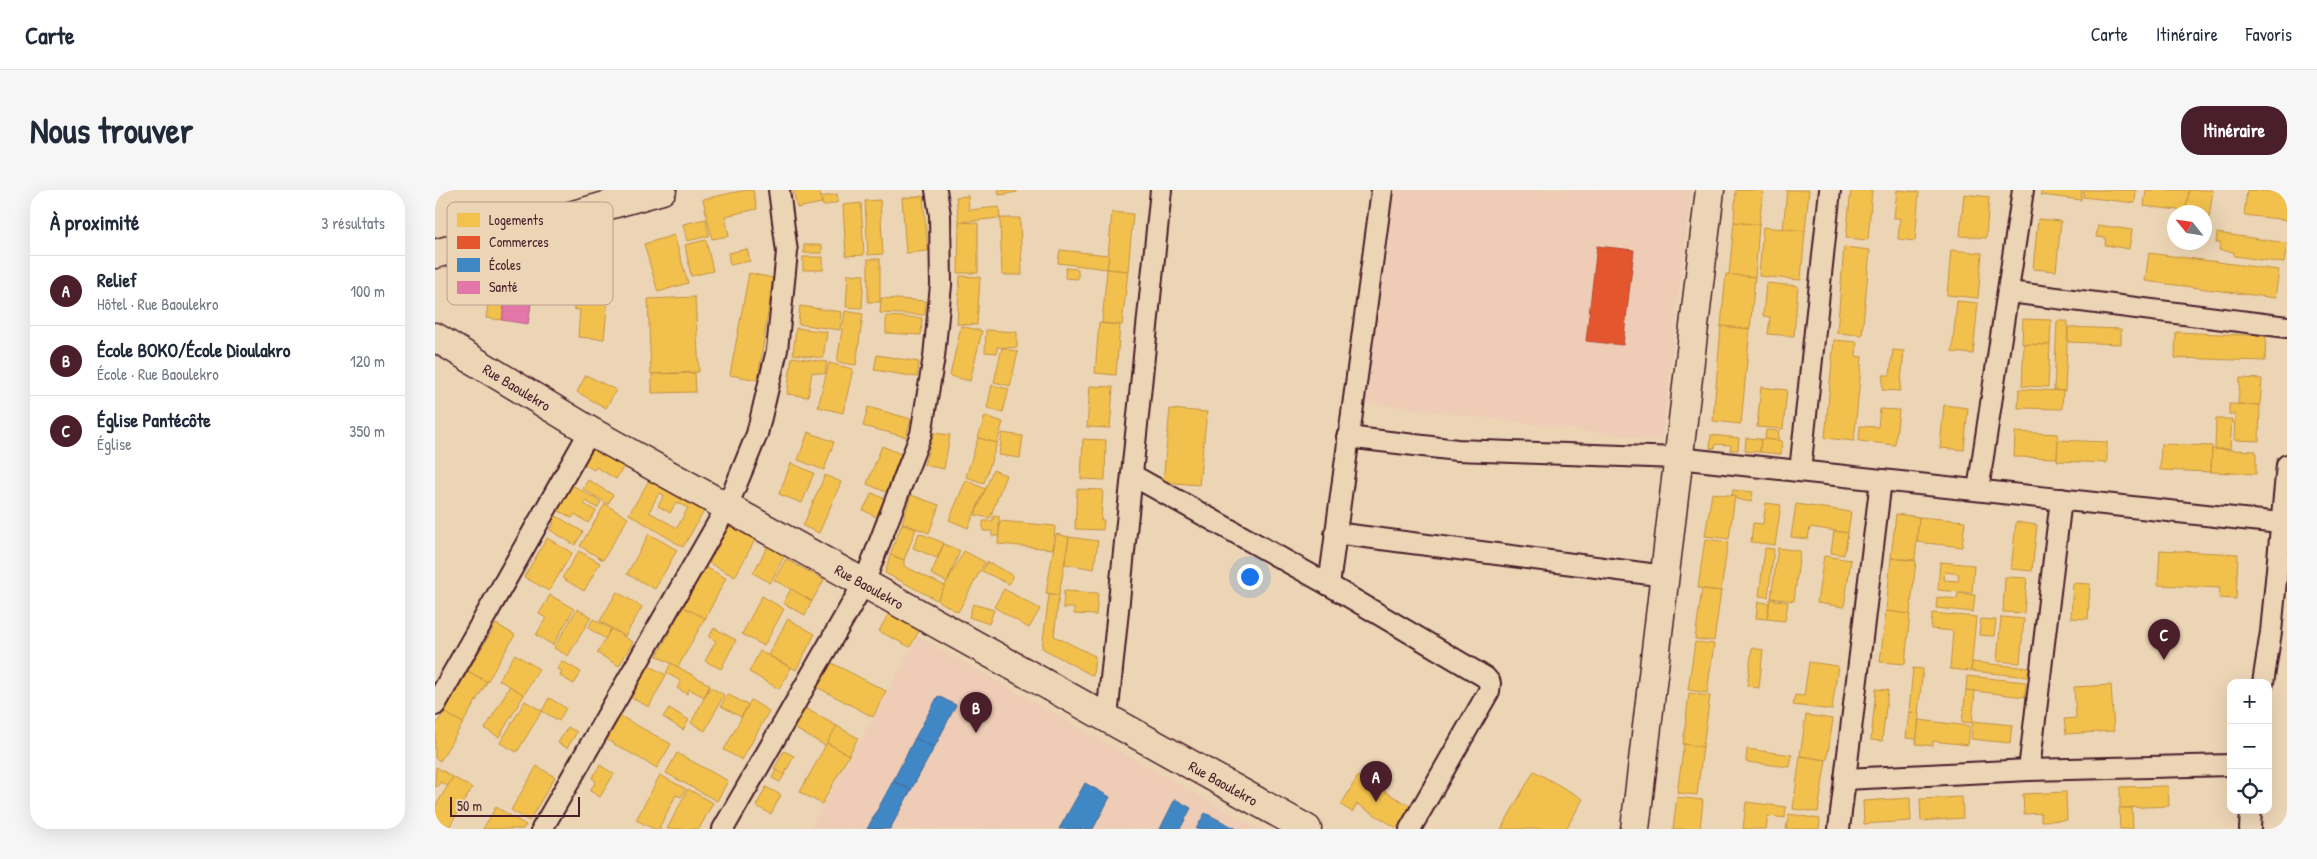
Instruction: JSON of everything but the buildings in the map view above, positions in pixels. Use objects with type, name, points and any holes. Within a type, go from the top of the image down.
[{"type":"street","points":[[601,202],[627,194],[662,190]]},
{"type":"street","points":[[542,829],[727,507],[757,434],[777,350],[787,252],[779,190]]},
{"type":"street","points":[[723,829],[864,583],[921,434],[934,357],[941,285],[940,215],[936,190]]},
{"type":"street","points":[[1107,718],[1161,190]]},
{"type":"street","points":[[1329,585],[1347,437],[1382,190]]},
{"type":"street","points":[[1635,829],[1711,190]]},
{"type":"street","points":[[1800,471],[1830,190]]},
{"type":"street","points":[[1978,490],[2023,190]]},
{"type":"street","points":[[435,254],[447,250]]},
{"type":"street","points":[[2009,292],[2287,326]]},
{"type":"street","name":"Rue Baoulekro","points":[[435,337],[589,431],[1307,829]]},
{"type":"street","points":[[435,704],[589,431]]},
{"type":"street","points":[[1347,437],[1457,450],[1678,458],[2280,523]]},
{"type":"street","points":[[2264,679],[2279,632],[2280,523],[2287,465]]},
{"type":"street","points":[[1132,475],[1329,585],[1485,677],[1489,683],[1489,691],[1409,829]]},
{"type":"street","points":[[1839,829],[1881,480]]},
{"type":"street","points":[[2029,770],[2061,499]]},
{"type":"street","points":[[1335,534],[1665,576]]},
{"type":"street","points":[[1845,779],[2029,770],[2227,764]]},
{"type":"street","points":[[2250,829],[2251,814]]},
{"type":"shaded area","points":[[1388,190],[1691,190],[1661,441],[1363,402]]},
{"type":"shaded area","points":[[919,637],[1258,829],[810,829]]},
{"type":"place","name":"Église Pantécôte","points":[[2164,660]]},
{"type":"place","name":"École BOKO/École Dioulakro","points":[[976,733]]},
{"type":"place","name":"Relief","points":[[1376,802]]}]
